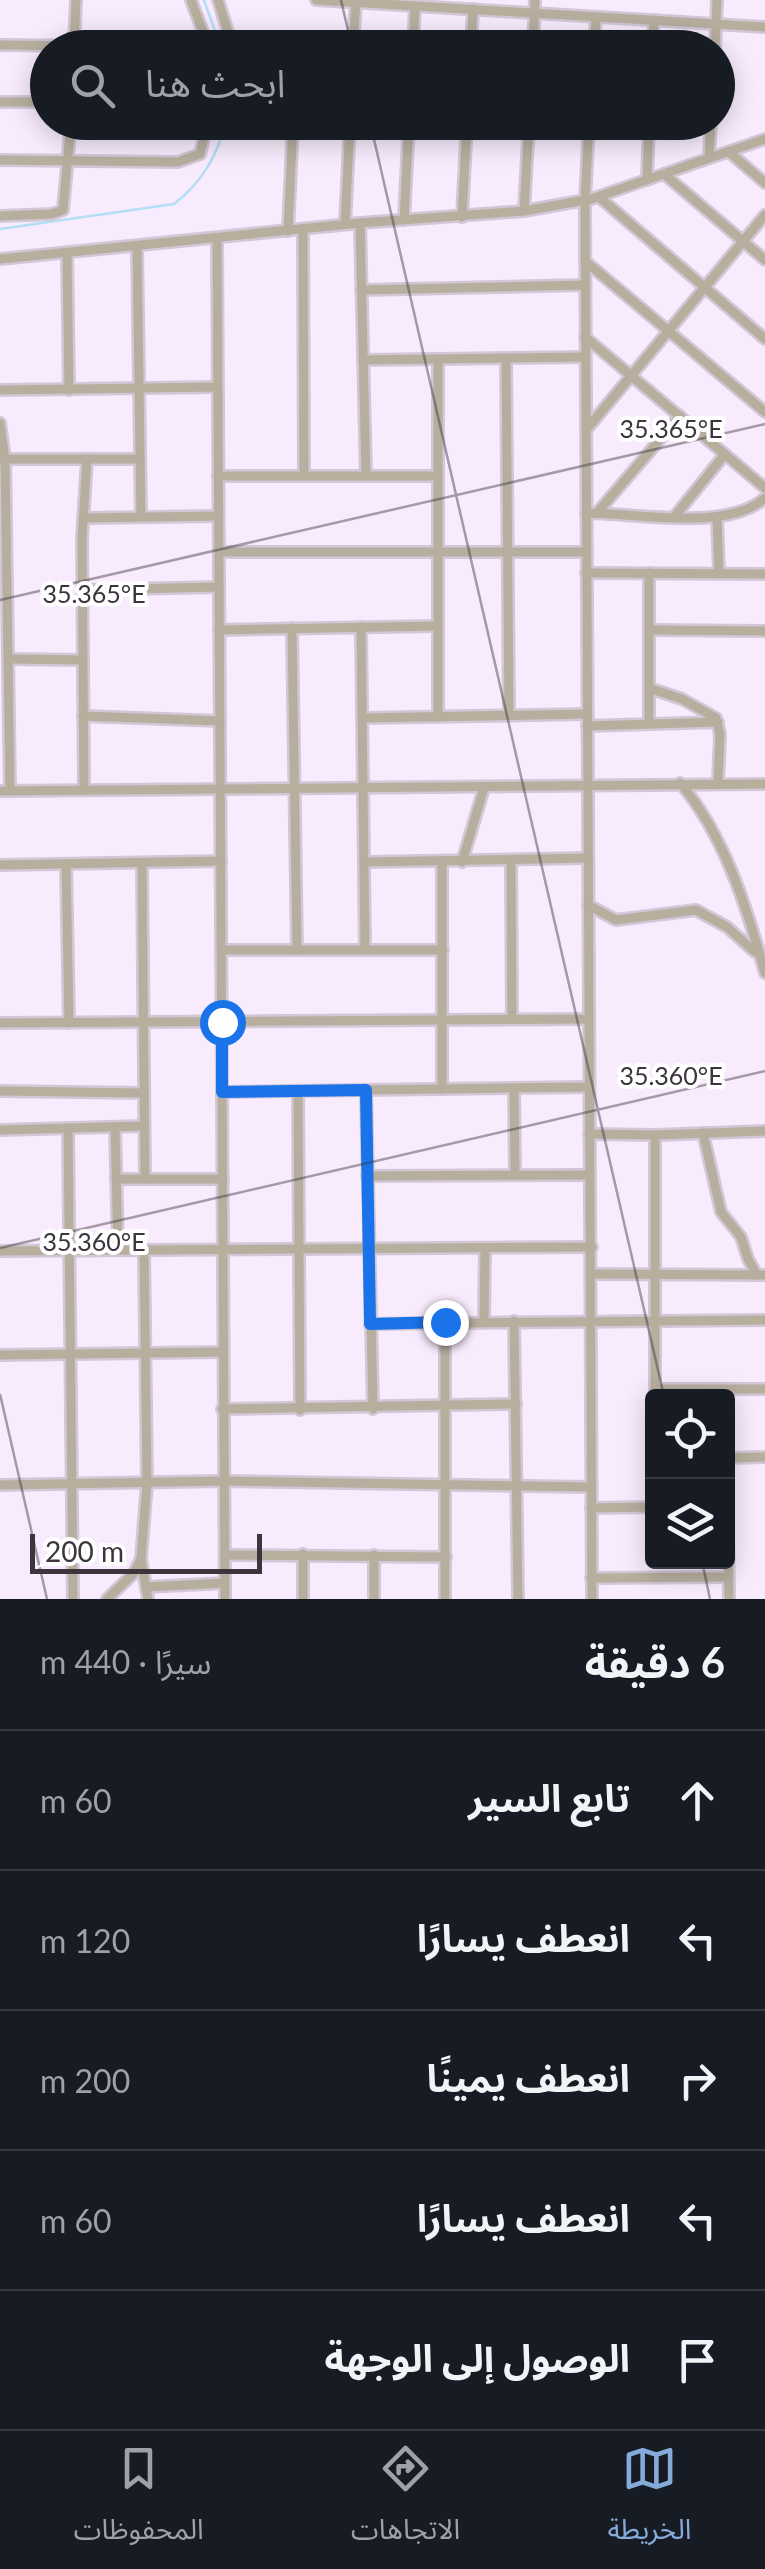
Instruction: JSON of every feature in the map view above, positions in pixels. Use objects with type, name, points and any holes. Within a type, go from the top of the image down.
[{"type":"street","points":[[75,30],[76,0]]},
{"type":"street","points":[[191,0],[202,30]]},
{"type":"street","points":[[218,0],[227,30]]},
{"type":"street","points":[[316,0],[765,27]]},
{"type":"street","points":[[534,30],[535,0]]},
{"type":"street","points":[[716,30],[717,0]]},
{"type":"street","points":[[354,30],[356,1]]},
{"type":"street","points":[[414,30],[416,6]]},
{"type":"street","points":[[472,30],[474,9]]},
{"type":"street","points":[[595,30],[596,16]]},
{"type":"street","points":[[653,30],[654,20]]},
{"type":"street","points":[[0,45],[30,46]]},
{"type":"street","points":[[0,102],[30,102]]},
{"type":"street","points":[[0,258],[524,211],[599,197],[765,139]]},
{"type":"street","points":[[0,216],[64,210],[70,140]]},
{"type":"street","points":[[0,160],[178,162],[200,154],[204,140]]},
{"type":"street","points":[[288,231],[292,140]]},
{"type":"street","points":[[346,224],[349,140]]},
{"type":"street","points":[[404,220],[408,140]]},
{"type":"street","points":[[462,217],[466,140]]},
{"type":"street","points":[[524,211],[528,140]]},
{"type":"street","points":[[588,140],[585,337],[592,513],[586,552],[586,714],[592,1599]]},
{"type":"street","points":[[647,180],[648,140]]},
{"type":"street","points":[[709,158],[710,140]]},
{"type":"street","points":[[729,152],[765,183]]},
{"type":"street","points":[[664,174],[765,260]]},
{"type":"street","points":[[599,197],[765,338]]},
{"type":"street","points":[[586,430],[765,216]]},
{"type":"street","points":[[360,223],[366,476]]},
{"type":"street","points":[[303,229],[304,475]]},
{"type":"street","points":[[218,238],[225,1599]]},
{"type":"street","points":[[137,246],[141,516]]},
{"type":"street","points":[[67,252],[69,390]]},
{"type":"street","points":[[585,261],[765,412]]},
{"type":"street","points":[[361,290],[585,285]]},
{"type":"street","points":[[585,337],[765,488]]},
{"type":"street","points":[[506,358],[509,715]]},
{"type":"street","points":[[363,360],[586,358]]},
{"type":"street","points":[[438,359],[438,716]]},
{"type":"street","points":[[0,390],[217,387]]},
{"type":"street","points":[[592,513],[680,416]]},
{"type":"street","points":[[0,423],[8,659],[5,791],[765,784]]},
{"type":"street","points":[[674,516],[725,454]]},
{"type":"street","points":[[84,790],[82,518],[87,459]]},
{"type":"street","points":[[3,460],[140,459]]},
{"type":"street","points":[[218,476],[438,476]]},
{"type":"street","points":[[592,513],[717,517],[752,508],[765,498]]},
{"type":"street","points":[[82,518],[218,516]]},
{"type":"street","points":[[717,517],[718,574]]},
{"type":"street","points":[[219,552],[586,552]]},
{"type":"street","points":[[586,573],[765,574]]},
{"type":"street","points":[[649,573],[649,722]]},
{"type":"street","points":[[82,590],[219,587]]},
{"type":"street","points":[[219,630],[438,626]]},
{"type":"street","points":[[361,627],[365,950]]},
{"type":"street","points":[[292,628],[296,950]]},
{"type":"street","points":[[649,630],[765,631]]},
{"type":"street","points":[[8,659],[82,660]]},
{"type":"street","points":[[649,688],[691,702],[718,722],[718,783]]},
{"type":"street","points":[[363,718],[586,714]]},
{"type":"street","points":[[83,716],[220,721]]},
{"type":"street","points":[[587,726],[718,722]]},
{"type":"street","points":[[680,783],[708,820],[761,945],[764,968]]},
{"type":"street","points":[[462,862],[484,788]]},
{"type":"street","points":[[364,862],[588,858]]},
{"type":"street","points":[[0,865],[221,861]]},
{"type":"street","points":[[510,862],[512,1019]]},
{"type":"street","points":[[142,863],[144,1179]]},
{"type":"street","points":[[442,863],[442,1089]]},
{"type":"street","points":[[66,864],[68,1022]]},
{"type":"street","points":[[588,905],[616,920],[699,911],[747,942],[764,968]]},
{"type":"street","points":[[222,950],[443,950]]},
{"type":"street","points":[[0,1023],[589,1019]]},
{"type":"street","points":[[222,1092],[588,1087]]},
{"type":"street","points":[[514,1088],[515,1176]]},
{"type":"street","points":[[366,1090],[373,1409]]},
{"type":"street","points":[[0,1091],[144,1093]]},
{"type":"street","points":[[298,1091],[300,1410]]},
{"type":"street","points":[[0,1130],[144,1126]]},
{"type":"street","points":[[114,1127],[118,1250]]},
{"type":"street","points":[[68,1128],[73,1599]]},
{"type":"street","points":[[589,1134],[765,1131]]},
{"type":"street","points":[[592,1274],[761,1275],[722,1212],[703,1134]]},
{"type":"street","points":[[655,1135],[655,1389]]},
{"type":"street","points":[[367,1176],[590,1175]]},
{"type":"street","points":[[116,1179],[223,1179]]},
{"type":"street","points":[[0,1251],[592,1247]]},
{"type":"street","points":[[484,1322],[485,1248]]},
{"type":"street","points":[[144,1249],[147,1483],[141,1559],[148,1599]]},
{"type":"street","points":[[370,1324],[765,1320]]},
{"type":"street","points":[[445,1322],[445,1599]]},
{"type":"street","points":[[514,1322],[518,1599]]},
{"type":"street","points":[[0,1355],[222,1352]]},
{"type":"street","points":[[735,1390],[765,1389]]},
{"type":"street","points":[[222,1409],[516,1404]]},
{"type":"street","points":[[735,1458],[765,1458]]},
{"type":"street","points":[[0,1485],[223,1481],[591,1487]]},
{"type":"street","points":[[591,1508],[645,1506]]},
{"type":"street","points":[[303,1554],[303,1599]]},
{"type":"street","points":[[225,1555],[446,1557]]},
{"type":"street","points":[[374,1555],[374,1599]]},
{"type":"street","points":[[107,1599],[134,1573],[141,1559]]},
{"type":"street","points":[[728,1569],[728,1599]]},
{"type":"street","points":[[592,1578],[728,1577]]},
{"type":"street","points":[[146,1587],[225,1583]]},
{"type":"waterway","points":[[204,0],[215,30]]},
{"type":"waterway","points":[[0,229],[174,204],[207,168],[220,140]]},
{"type":"route","points":[[222,1022],[222,1092],[366,1090],[370,1324],[445,1322]]}]
